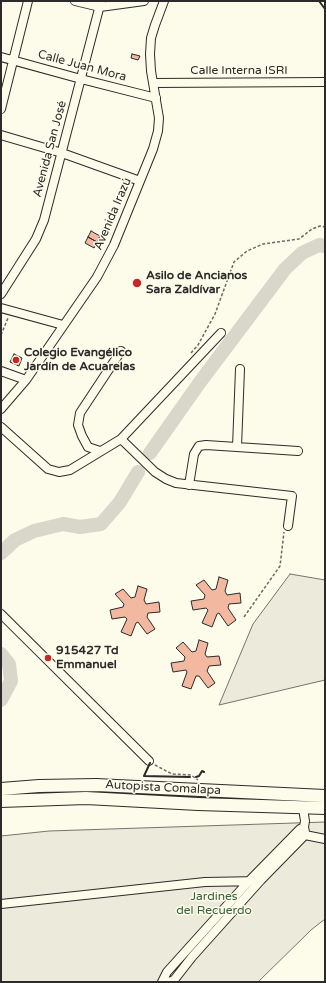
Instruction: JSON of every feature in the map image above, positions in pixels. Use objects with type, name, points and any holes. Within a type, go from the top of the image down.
[{"type":"highway","name":"Autopista Comalapa","points":[[1,789],[39,786],[96,785],[325,796]]},
{"type":"highway","name":"Autopista Comalapa","points":[[1,802],[50,798],[86,798],[325,808]]},
{"type":"street","points":[[1,109],[28,1]]},
{"type":"street","points":[[75,1],[101,4],[144,1]]},
{"type":"street","name":"Avenida Irazú","points":[[1,409],[26,380],[96,277],[114,245],[153,149],[158,131],[159,118],[151,71],[151,38],[164,1]]},
{"type":"street","name":"Avenida San José","points":[[1,294],[36,239],[44,220],[101,4]]},
{"type":"street","name":"Calle Juan Mora","points":[[1,57],[156,98]]},
{"type":"street","name":"Calle Interna ISRI","points":[[154,83],[325,82]]},
{"type":"street","points":[[1,135],[62,153],[140,181]]},
{"type":"street","points":[[1,308],[63,325]]},
{"type":"street","points":[[1,427],[48,469],[59,472],[70,470],[121,439],[221,333]]},
{"type":"street","points":[[100,451],[88,447],[82,436],[78,425],[80,413],[121,351]]},
{"type":"street","points":[[237,447],[240,369]]},
{"type":"street","points":[[1,371],[26,380]]},
{"type":"street","points":[[121,439],[155,472],[176,483],[292,496],[288,526]]},
{"type":"street","points":[[189,485],[194,454],[199,446],[206,445],[298,451]]},
{"type":"street","points":[[1,614],[149,761]]},
{"type":"street","points":[[169,982],[174,980],[192,957],[305,831],[303,808]]},
{"type":"street","points":[[162,982],[167,972],[249,881],[300,829],[325,839]]},
{"type":"street","points":[[1,904],[205,882],[260,882]]},
{"type":"path","points":[[188,356],[198,345],[215,314],[234,262],[247,251],[263,244],[299,239],[312,229],[320,226],[325,227]]},
{"type":"path","points":[[1,335],[10,311]]},
{"type":"path","points":[[244,617],[280,566],[284,530],[288,526]]},
{"type":"path","points":[[149,761],[172,774],[191,776],[201,781]]},
{"type":"green space","points":[[290,574],[325,580],[325,680],[219,705],[253,624]]},
{"type":"green space","name":"Jardines del Recuerdo","points":[[325,822],[325,919],[311,930],[258,982],[1,982],[1,836],[49,831]]},
{"type":"building","points":[[132,54],[140,56],[138,60],[131,58]]},
{"type":"building","points":[[91,231],[100,236],[97,242],[88,237]]},
{"type":"building","points":[[88,237],[97,242],[94,248],[85,243]]},
{"type":"building","name":"Colegio Evangélico Jardín de Acuarelas","points":[[14,354],[22,358],[19,366],[10,362]]},
{"type":"building","points":[[219,577],[228,580],[225,591],[227,595],[240,593],[241,603],[229,604],[228,608],[236,620],[228,626],[219,613],[217,614],[212,627],[202,623],[208,610],[206,608],[193,610],[191,601],[204,599],[205,595],[196,585],[204,580],[212,590],[216,589]]},
{"type":"building","points":[[138,586],[147,589],[144,600],[146,604],[159,602],[160,612],[148,613],[147,617],[155,629],[147,634],[138,622],[136,623],[131,636],[121,632],[127,619],[125,617],[112,619],[110,610],[123,607],[124,604],[115,594],[123,589],[131,598],[135,597]]},
{"type":"building","points":[[199,640],[208,643],[205,654],[207,657],[219,656],[221,665],[209,666],[207,671],[215,683],[208,688],[199,676],[196,676],[191,689],[182,686],[187,672],[186,670],[173,672],[171,663],[184,661],[185,657],[176,648],[183,642],[192,652],[196,651]]},
{"type":"waterway","points":[[150,453],[200,382],[285,269],[302,253],[319,245],[325,246]]},
{"type":"waterway","points":[[1,553],[15,540],[34,531],[63,524],[80,527],[101,524],[120,502],[138,472]]},
{"type":"waterway","points":[[1,654],[9,664],[11,681],[1,700]]},
{"type":"wall","points":[[319,1],[325,9]]},
{"type":"wall","points":[[150,763],[144,776],[190,777]]},
{"type":"wall","points":[[196,777],[199,776],[202,771],[204,772]]},
{"type":"place","name":"Asilo de Ancianos Sara Zaldívar","points":[[137,283]]},
{"type":"place","name":"Colegio Evangélico Jardín de Acuarelas","points":[[16,360]]},
{"type":"place","name":"915427 Td Emmanuel","points":[[48,658]]}]
